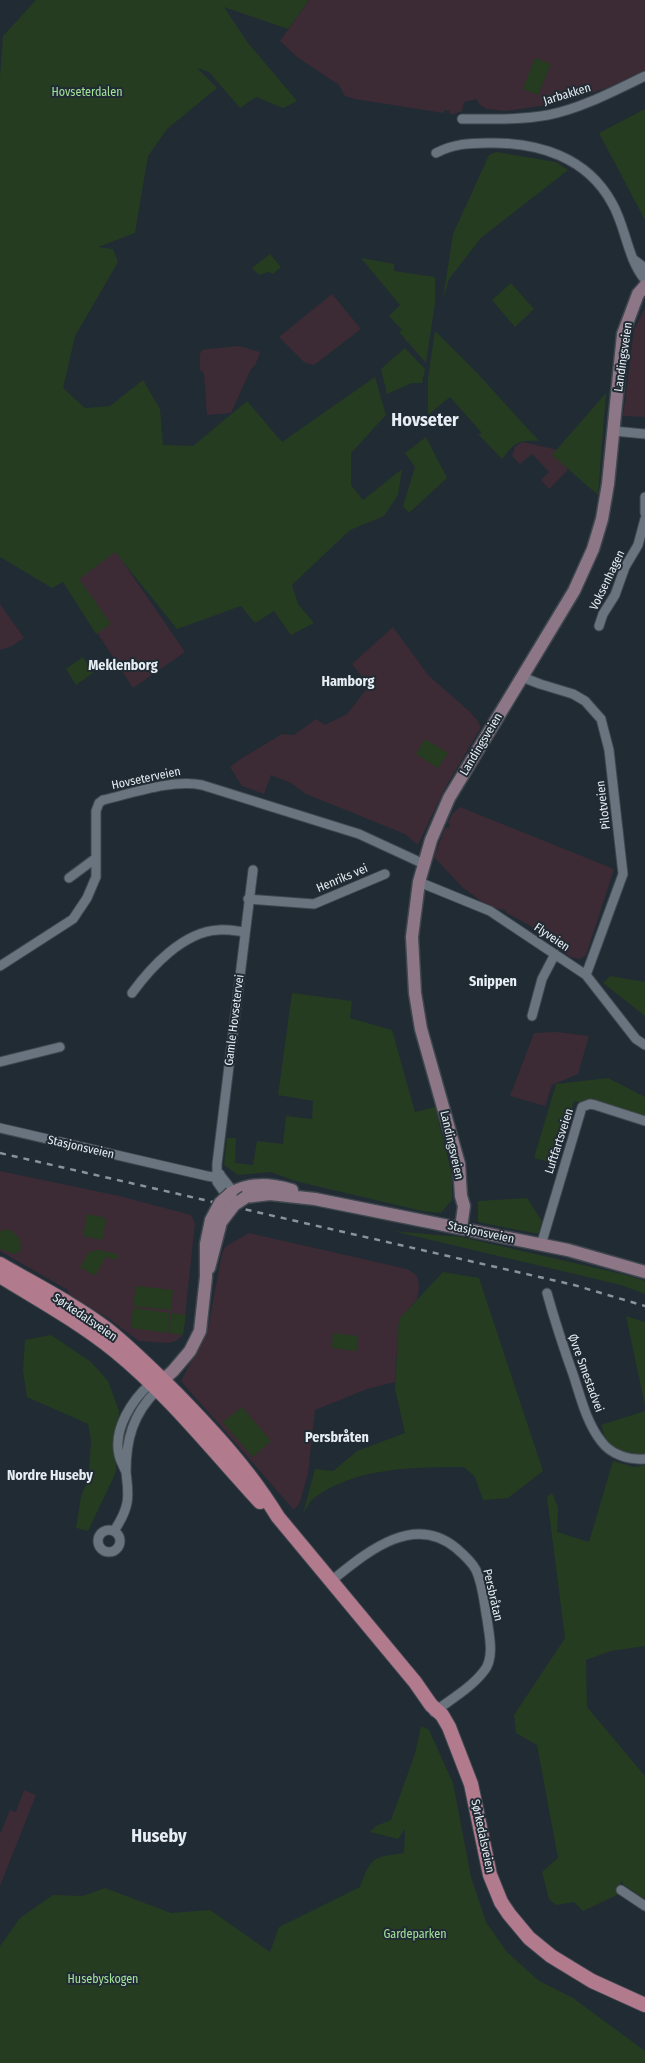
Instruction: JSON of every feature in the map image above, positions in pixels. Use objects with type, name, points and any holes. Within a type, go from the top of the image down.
[{"type":"main road","name":"Sørkedalsveien","points":[[0,1264],[106,1328],[130,1348],[156,1385]]},
{"type":"main road","name":"Sørkedalsveien","points":[[0,1276],[82,1327],[116,1352],[156,1385],[234,1456],[267,1498],[278,1517],[449,1727],[467,1769],[490,1874],[501,1902],[509,1914],[528,1938],[551,1956],[592,1980],[645,2005]]},
{"type":"street","name":"Jarbakken","points":[[462,119],[501,119],[549,115],[604,96],[645,76]]},
{"type":"street","points":[[436,153],[460,144],[502,143],[544,149],[570,160],[588,172],[606,193],[621,220],[636,268],[645,280]]},
{"type":"street","points":[[633,259],[645,268]]},
{"type":"street","name":"Landingsveien","points":[[457,1227],[464,1211],[459,1164],[421,1029],[415,993],[412,937],[419,882],[436,828],[450,798],[574,591],[593,549],[607,495],[623,334],[638,294],[645,286]]},
{"type":"street","name":"Landingsveien","points":[[634,306],[645,297]]},
{"type":"street","points":[[614,430],[645,434]]},
{"type":"street","points":[[645,497],[645,513]]},
{"type":"street","name":"Voksenhagen","points":[[599,626],[625,567],[638,545],[645,520]]},
{"type":"street","name":"Voksenhagen","points":[[638,545],[640,551],[645,554]]},
{"type":"street","name":"Pilotveien","points":[[522,677],[573,694],[585,700],[600,719],[609,750],[623,874],[586,975]]},
{"type":"street","name":"Hovseterveien","points":[[0,966],[73,918],[87,898],[96,877],[96,811],[99,803],[103,800],[136,792],[186,782],[202,784],[359,834],[424,864]]},
{"type":"street","points":[[69,878],[96,858]]},
{"type":"street","name":"Gamle Hovsetervei","points":[[218,1174],[248,899],[253,870]]},
{"type":"street","name":"Henriks vei","points":[[248,899],[314,904],[385,874]]},
{"type":"street","name":"Flyveien","points":[[419,882],[490,911],[586,975],[636,1039],[645,1045]]},
{"type":"street","points":[[132,993],[157,964],[194,937],[218,930],[245,932]]},
{"type":"street","points":[[532,1016],[542,979],[555,954]]},
{"type":"street","points":[[0,1062],[60,1047]]},
{"type":"street","name":"Luftfartsveien","points":[[541,1245],[582,1108],[590,1104],[595,1105],[645,1121]]},
{"type":"street","name":"Stasjonsveien","points":[[0,1128],[210,1176],[218,1174]]},
{"type":"street","points":[[114,1532],[127,1504],[126,1472],[131,1427],[156,1385],[184,1359],[197,1337],[203,1317],[206,1277],[216,1221],[234,1195],[218,1174]]},
{"type":"street","name":"Stasjonsveien","points":[[234,1195],[270,1194],[315,1199],[600,1258],[645,1272]]},
{"type":"street","name":"Øvre Smestadvei","points":[[547,1293],[586,1415],[601,1442],[614,1453],[623,1457],[645,1459]]},
{"type":"street","name":"Persbråtan","points":[[331,1581],[374,1548],[393,1539],[411,1535],[424,1535],[443,1540],[457,1549],[476,1569],[483,1595],[489,1634],[489,1659],[485,1671],[461,1693],[434,1709]]},
{"type":"street","points":[[621,1890],[645,1906]]},
{"type":"shaded area","points":[[309,0],[645,0],[645,70],[607,88],[579,97],[547,105],[506,111],[487,109],[480,105],[476,99],[464,102],[462,111],[450,114],[450,111],[444,110],[444,113],[355,99],[345,96],[339,85],[297,57],[280,41]]},
{"type":"shaded area","points":[[332,294],[361,329],[314,365],[305,363],[279,337]]},
{"type":"shaded area","points":[[645,308],[645,417],[623,416],[634,330]]},
{"type":"shaded area","points":[[239,346],[260,352],[256,363],[250,371],[231,413],[207,415],[204,373],[200,370],[200,354],[202,350]]},
{"type":"shaded area","points":[[522,442],[558,450],[568,462],[567,471],[549,489],[541,480],[549,472],[532,454],[520,464],[512,456],[515,447]]},
{"type":"shaded area","points":[[112,546],[185,652],[133,688],[62,578]]},
{"type":"shaded area","points":[[0,604],[24,638],[12,646],[0,650]]},
{"type":"shaded area","points":[[393,627],[428,675],[469,711],[481,727],[444,790],[418,845],[405,834],[306,794],[291,783],[271,775],[264,794],[242,786],[230,767],[282,734],[294,735],[316,719],[325,725],[347,714],[369,686],[352,664]]},
{"type":"shaded area","points":[[460,807],[614,869],[586,955],[580,959],[570,957],[529,925],[505,910],[489,907],[462,887],[434,857],[445,828],[449,828],[448,822],[452,814]]},
{"type":"shaded area","points":[[557,1032],[589,1036],[578,1074],[552,1085],[545,1106],[510,1096],[534,1033]]},
{"type":"shaded area","points":[[0,1171],[119,1196],[191,1215],[195,1223],[183,1335],[176,1341],[168,1343],[139,1341],[108,1318],[69,1294],[68,1290],[0,1251]]},
{"type":"shaded area","points":[[249,1233],[407,1269],[416,1275],[418,1279],[417,1299],[399,1320],[395,1382],[367,1389],[315,1410],[308,1473],[300,1502],[294,1510],[181,1381],[208,1329],[222,1253],[226,1246]]},
{"type":"shaded area","points":[[24,1790],[36,1795],[0,1886],[0,1834],[10,1810],[16,1812]]},
{"type":"green space","name":"Hovseterdalen","points":[[36,0],[309,0],[288,29],[224,7],[248,43],[297,101],[283,108],[256,97],[240,108],[209,72],[197,68],[217,88],[167,129],[148,156],[135,233],[98,247],[113,249],[118,262],[75,336],[63,388],[85,408],[110,406],[143,380],[160,409],[163,445],[193,446],[247,401],[282,442],[375,377],[386,415],[351,453],[351,485],[363,500],[402,469],[398,495],[384,516],[350,530],[292,585],[298,604],[314,623],[291,635],[274,611],[255,623],[241,606],[177,629],[115,552],[79,579],[111,624],[96,634],[63,582],[52,588],[0,557],[0,77],[3,36]]},
{"type":"green space","points":[[535,58],[551,64],[538,95],[523,89]]},
{"type":"green space","points":[[645,109],[645,220],[599,133]]},
{"type":"green space","points":[[496,152],[556,162],[568,170],[481,238],[449,279],[443,299],[453,234],[489,155]]},
{"type":"green space","points":[[270,254],[281,267],[273,274],[268,272],[259,275],[252,268]]},
{"type":"green space","points":[[361,258],[394,264],[394,271],[435,277],[435,303],[426,363],[399,332],[402,330],[389,316],[400,305]]},
{"type":"green space","points":[[511,283],[534,309],[515,327],[492,300]]},
{"type":"green space","points":[[435,331],[478,374],[539,441],[517,443],[502,459],[478,434],[482,433],[450,397],[428,415],[428,378]]},
{"type":"green space","points":[[405,348],[425,369],[422,383],[412,383],[387,394],[381,369]]},
{"type":"green space","points":[[606,393],[598,495],[552,455]]},
{"type":"green space","points":[[426,437],[447,478],[409,513],[403,506],[415,467],[405,453]]},
{"type":"green space","points":[[83,657],[93,673],[76,685],[66,669]]},
{"type":"green space","points":[[425,739],[448,753],[438,768],[416,754]]},
{"type":"green space","points":[[610,976],[645,982],[645,1016],[603,983]]},
{"type":"green space","points":[[292,993],[352,1001],[350,1018],[392,1030],[415,1112],[435,1107],[452,1174],[452,1200],[441,1213],[422,1211],[295,1181],[271,1172],[238,1175],[224,1165],[227,1138],[236,1138],[235,1163],[253,1165],[257,1141],[283,1144],[286,1116],[312,1119],[313,1101],[278,1095]]},
{"type":"green space","points":[[608,1078],[645,1097],[645,1119],[574,1101],[556,1164],[534,1158],[556,1084]]},
{"type":"green space","points":[[527,1198],[542,1221],[538,1234],[478,1222],[478,1201]]},
{"type":"green space","points":[[87,1214],[106,1218],[102,1240],[83,1236]]},
{"type":"green space","points":[[3,1229],[12,1231],[20,1239],[21,1250],[15,1254],[0,1249],[0,1232]]},
{"type":"green space","points":[[393,1231],[461,1237],[622,1274],[645,1281],[645,1294],[621,1285]]},
{"type":"green space","points":[[98,1250],[118,1254],[118,1260],[106,1257],[94,1275],[80,1267],[89,1252]]},
{"type":"green space","points":[[443,1272],[479,1278],[543,1471],[508,1498],[483,1500],[475,1477],[464,1467],[426,1467],[386,1471],[348,1480],[330,1488],[313,1499],[303,1514],[315,1469],[333,1471],[357,1451],[405,1433],[395,1389],[399,1319]]},
{"type":"green space","points":[[136,1286],[173,1290],[171,1310],[133,1306]]},
{"type":"green space","points":[[133,1308],[170,1313],[168,1333],[131,1328]]},
{"type":"green space","points":[[172,1313],[186,1315],[183,1335],[169,1333]]},
{"type":"green space","points":[[626,1316],[645,1322],[645,1406]]},
{"type":"green space","points":[[333,1333],[358,1336],[357,1351],[332,1348]]},
{"type":"green space","points":[[51,1335],[91,1362],[108,1381],[119,1411],[116,1472],[88,1531],[76,1528],[81,1496],[88,1481],[91,1441],[88,1424],[27,1397],[23,1371],[25,1340]]},
{"type":"green space","points":[[242,1407],[271,1441],[253,1457],[223,1422]]},
{"type":"green space","points":[[645,1411],[645,1458],[633,1460],[607,1443],[601,1425]]},
{"type":"green space","points":[[613,1461],[634,1467],[645,1465],[645,1646],[611,1651],[586,1660],[587,1707],[645,1776],[645,1899],[624,1885],[621,1880],[619,1894],[583,1911],[574,1902],[556,1905],[549,1899],[542,1872],[558,1858],[537,1745],[516,1733],[514,1715],[565,1638],[547,1497],[552,1493],[558,1507],[557,1532],[589,1542]]},
{"type":"green space","name":"Husebyskogen","points":[[421,1726],[429,1730],[453,1783],[471,1877],[486,1922],[507,1952],[539,1981],[573,1998],[645,2051],[645,2063],[0,2063],[0,1946],[20,1918],[53,1895],[83,1896],[105,1888],[171,1913],[210,1910],[270,1952],[279,1927],[360,1887],[367,1869],[374,1860],[404,1853],[405,1829],[398,1839],[370,1832],[376,1826],[391,1820],[415,1754]]},
{"type":"railway","points":[[0,1153],[574,1285],[645,1306]]},
{"type":"district","name":"Hovseter","points":[[425,420]]},
{"type":"district","name":"Meklenborg","points":[[123,665]]},
{"type":"district","name":"Hamborg","points":[[348,681]]},
{"type":"district","name":"Snippen","points":[[493,981]]},
{"type":"district","name":"Persbråten","points":[[337,1437]]},
{"type":"district","name":"Nordre Huseby","points":[[50,1475]]},
{"type":"district","name":"Huseby","points":[[159,1836]]},
{"type":"park label","name":"Gardeparken","points":[[415,1934]]}]
